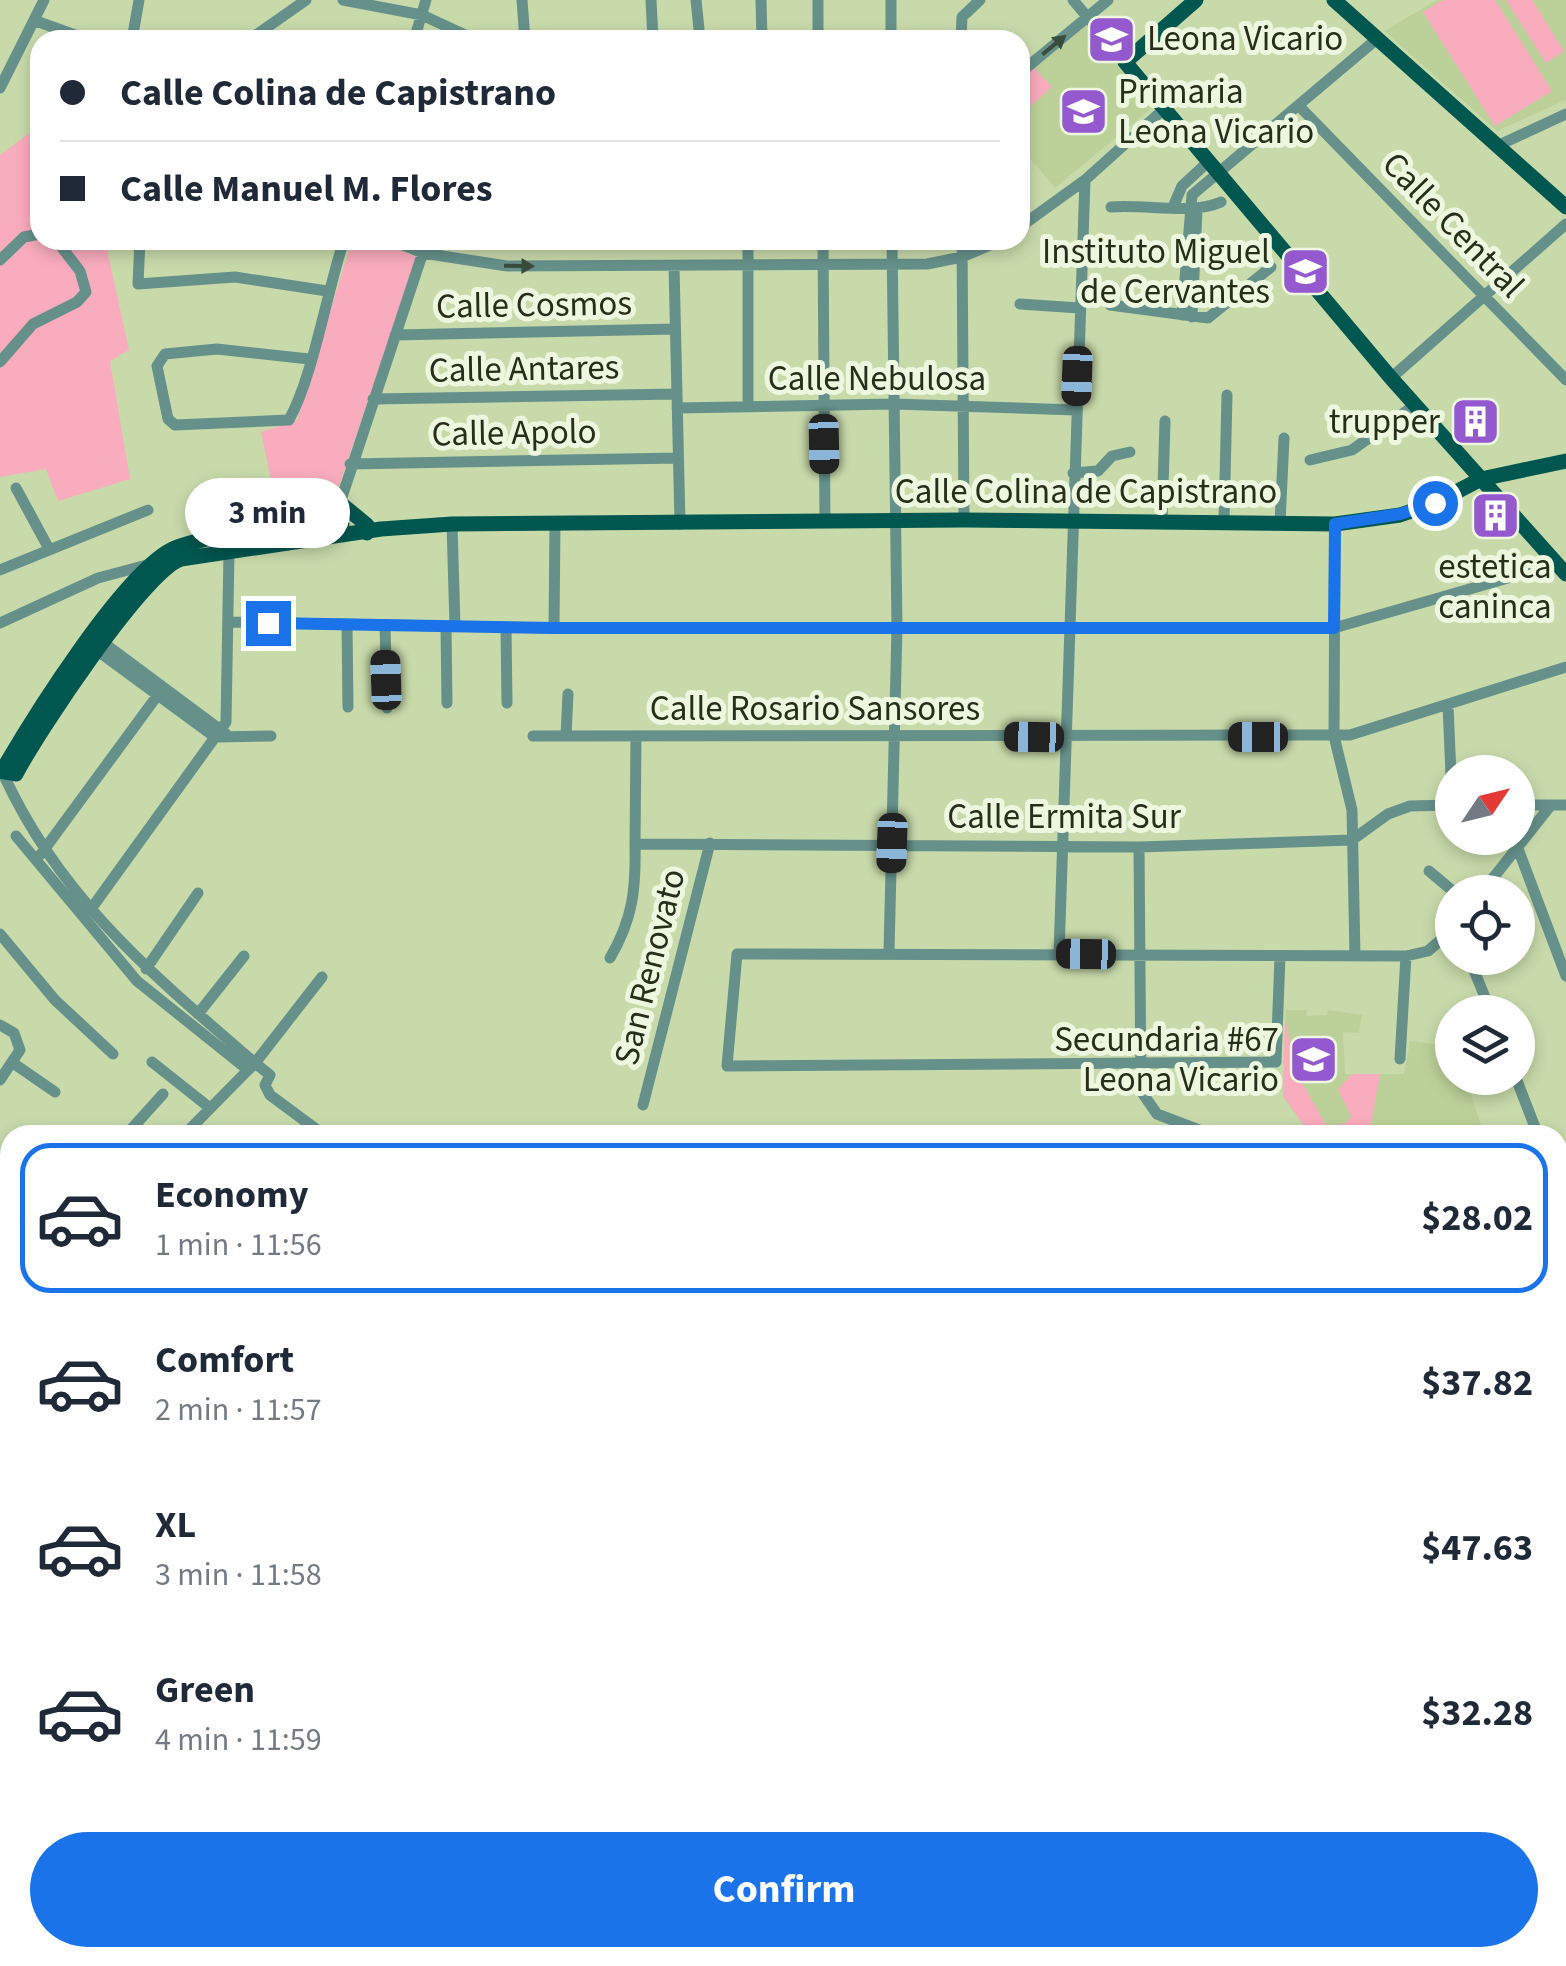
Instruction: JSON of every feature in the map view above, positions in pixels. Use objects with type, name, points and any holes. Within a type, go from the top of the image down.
[{"type":"main road","points":[[1196,0],[1124,62],[1391,378],[1561,569]]},
{"type":"main road","points":[[1336,1],[1566,206]]},
{"type":"main road","name":"Calle Colina de Capistrano","points":[[7,775],[95,643],[160,564],[185,545],[315,532],[555,522],[964,520],[1335,524],[1400,514],[1435,503],[1482,479],[1566,461]]},
{"type":"main road","points":[[315,532],[340,503],[372,529]]},
{"type":"main road","name":"Calle Colina de Capistrano","points":[[160,564],[315,532]]},
{"type":"street","points":[[32,30],[44,0]]},
{"type":"street","points":[[134,30],[139,0]]},
{"type":"street","points":[[262,30],[306,0]]},
{"type":"street","points":[[343,0],[422,16],[454,30]]},
{"type":"street","points":[[417,30],[426,0]]},
{"type":"street","points":[[522,0],[524,30]]},
{"type":"street","points":[[651,0],[652,30]]},
{"type":"street","points":[[696,0],[699,29]]},
{"type":"street","points":[[762,0],[762,30]]},
{"type":"street","points":[[818,0],[818,30]]},
{"type":"street","points":[[891,0],[891,30]]},
{"type":"street","points":[[961,30],[962,18],[980,0]]},
{"type":"street","points":[[1073,0],[1124,62]]},
{"type":"street","points":[[1030,65],[1108,0]]},
{"type":"street","points":[[36,22],[60,30]]},
{"type":"street","points":[[0,88],[30,33]]},
{"type":"street","points":[[1187,316],[1192,195],[1300,108],[1378,38]]},
{"type":"street","name":"Calle Central","points":[[1300,108],[1566,380]]},
{"type":"street","points":[[1030,220],[1085,180],[1164,109]]},
{"type":"street","points":[[1497,146],[1566,114]]},
{"type":"street","points":[[1173,207],[1182,186],[1209,162]]},
{"type":"street","points":[[1059,954],[1066,846],[1073,473],[1085,180]]},
{"type":"street","points":[[1111,208],[1192,209],[1221,202]]},
{"type":"street","points":[[1391,378],[1566,224]]},
{"type":"street","points":[[0,260],[30,236]]},
{"type":"street","points":[[0,362],[33,324],[77,302],[86,292],[86,282],[63,250]]},
{"type":"street","points":[[140,250],[138,284],[235,277],[327,291]]},
{"type":"street","points":[[309,358],[216,349],[165,354],[157,360],[170,424],[289,420],[309,358],[327,291],[341,250]]},
{"type":"street","points":[[414,250],[507,266],[892,265],[962,258],[980,250]]},
{"type":"street","points":[[340,503],[424,250]]},
{"type":"street","points":[[748,250],[748,406]]},
{"type":"street","points":[[822,250],[824,521]]},
{"type":"street","points":[[889,952],[898,628],[892,250]]},
{"type":"street","points":[[962,250],[964,520]]},
{"type":"street","points":[[674,266],[680,524]]},
{"type":"street","points":[[1110,305],[1212,316],[1272,267]]},
{"type":"street","points":[[1020,304],[1079,308]]},
{"type":"street","name":"Calle Cosmos","points":[[395,335],[675,329]]},
{"type":"street","name":"Calle Antares","points":[[373,399],[677,394]]},
{"type":"street","points":[[1224,523],[1227,395]]},
{"type":"street","name":"Calle Nebulosa","points":[[677,408],[893,404],[1076,410]]},
{"type":"street","points":[[1310,460],[1352,450],[1415,405]]},
{"type":"street","points":[[1162,521],[1164,421]]},
{"type":"street","points":[[1280,524],[1284,438]]},
{"type":"street","points":[[1073,473],[1098,471],[1112,456],[1130,452]]},
{"type":"street","name":"Calle Apolo","points":[[350,464],[678,458]]},
{"type":"street","points":[[16,488],[48,548]]},
{"type":"street","points":[[0,570],[148,510]]},
{"type":"street","points":[[554,628],[555,522]]},
{"type":"street","points":[[447,704],[452,524]]},
{"type":"street","points":[[1335,524],[1334,736],[1349,793],[1355,956]]},
{"type":"street","points":[[90,909],[222,734],[227,714],[229,552]]},
{"type":"street","points":[[0,623],[98,578],[160,564]]},
{"type":"street","points":[[228,622],[506,628],[1334,628],[1561,569]]},
{"type":"street","points":[[347,624],[348,707]]},
{"type":"street","points":[[385,625],[387,708]]},
{"type":"street","points":[[506,628],[508,703]]},
{"type":"street","points":[[95,643],[222,734]]},
{"type":"street","points":[[95,643],[157,696],[222,734],[271,736]]},
{"type":"street","name":"Calle Rosario Sansores","points":[[534,736],[1334,736],[1364,732],[1566,668]]},
{"type":"street","points":[[566,736],[568,694]]},
{"type":"street","points":[[39,856],[157,696]]},
{"type":"street","points":[[1448,705],[1450,755]]},
{"type":"street","points":[[610,958],[630,925],[636,892],[636,736]]},
{"type":"street","points":[[7,775],[39,856],[137,980],[252,1066],[270,1075],[265,1085],[270,1094],[311,1125]]},
{"type":"street","points":[[1535,804],[1566,805]]},
{"type":"street","points":[[1535,823],[1550,804]]},
{"type":"street","points":[[1352,840],[1400,810],[1435,805]]},
{"type":"street","points":[[16,836],[146,969],[252,1066]]},
{"type":"street","name":"Calle Ermita Sur","points":[[635,844],[1140,847],[1352,840]]},
{"type":"street","name":"San Renovato","points":[[644,1105],[710,842]]},
{"type":"street","points":[[1140,847],[1141,1091],[1157,1114],[1186,1125]]},
{"type":"street","points":[[1495,875],[1510,855]]},
{"type":"street","points":[[1520,855],[1566,976]]},
{"type":"street","points":[[1429,871],[1435,876]]},
{"type":"street","points":[[146,969],[198,893]]},
{"type":"street","points":[[2,940],[55,1000],[114,1054]]},
{"type":"street","points":[[1280,956],[1276,1062],[728,1067],[736,955],[889,952],[1406,956],[1428,951],[1435,945]]},
{"type":"street","points":[[198,1014],[244,956]]},
{"type":"street","points":[[1400,1059],[1406,956]]},
{"type":"street","points":[[194,1125],[252,1066],[322,977]]},
{"type":"street","points":[[0,1025],[20,1041],[13,1062],[0,1080]]},
{"type":"street","points":[[13,1062],[55,1092]]},
{"type":"street","points":[[152,1062],[210,1108]]},
{"type":"street","points":[[135,1125],[162,1094]]},
{"type":"street","points":[[1523,1095],[1534,1125]]},
{"type":"shaded area","points":[[1437,0],[1566,0],[1566,100],[1497,131],[1384,31]]},
{"type":"shaded area","points":[[1443,0],[1495,0],[1552,91],[1495,126],[1423,12]]},
{"type":"shaded area","points":[[1506,0],[1532,0],[1564,51],[1546,63]]},
{"type":"shaded area","name":"Primaria Leona Vicario","points":[[1086,25],[1154,106],[1055,188],[1030,158],[1030,72]]},
{"type":"shaded area","points":[[1034,68],[1052,87],[1030,106],[1030,71]]},
{"type":"shaded area","points":[[30,132],[30,250],[107,250],[129,350],[110,361],[130,479],[58,501],[46,469],[0,477],[0,155]]},
{"type":"shaded area","points":[[349,250],[399,250],[417,257],[339,486],[322,482],[274,494],[261,432],[297,420]]},
{"type":"shaded area","name":"Secundaria #67 Leona Vicario","points":[[1286,1010],[1306,1010],[1307,1016],[1327,1015],[1328,1010],[1362,1015],[1359,1033],[1343,1032],[1345,1074],[1404,1074],[1410,1041],[1435,1044],[1435,1095],[1471,1095],[1481,1125],[1304,1125],[1283,1096]]},
{"type":"shaded area","points":[[1285,1017],[1296,1072],[1326,1125],[1304,1125],[1283,1096]]},
{"type":"shaded area","points":[[1352,1074],[1380,1074],[1371,1125],[1336,1125],[1346,1123],[1351,1116],[1338,1089]]},
{"type":"place","name":"Leona Vicario","points":[[1112,39]]},
{"type":"place","name":"Primaria Leona Vicario","points":[[1083,112]]},
{"type":"place","name":"Instituto Miguel de Cervantes","points":[[1305,272]]},
{"type":"place","name":"trupper","points":[[1475,422]]},
{"type":"place","name":"estetica caninca","points":[[1495,515]]},
{"type":"place","name":"Secundaria #67 Leona Vicario","points":[[1314,1060]]},
{"type":"route","points":[[268,623],[554,628],[1334,628],[1335,524],[1400,514],[1435,503]]}]
